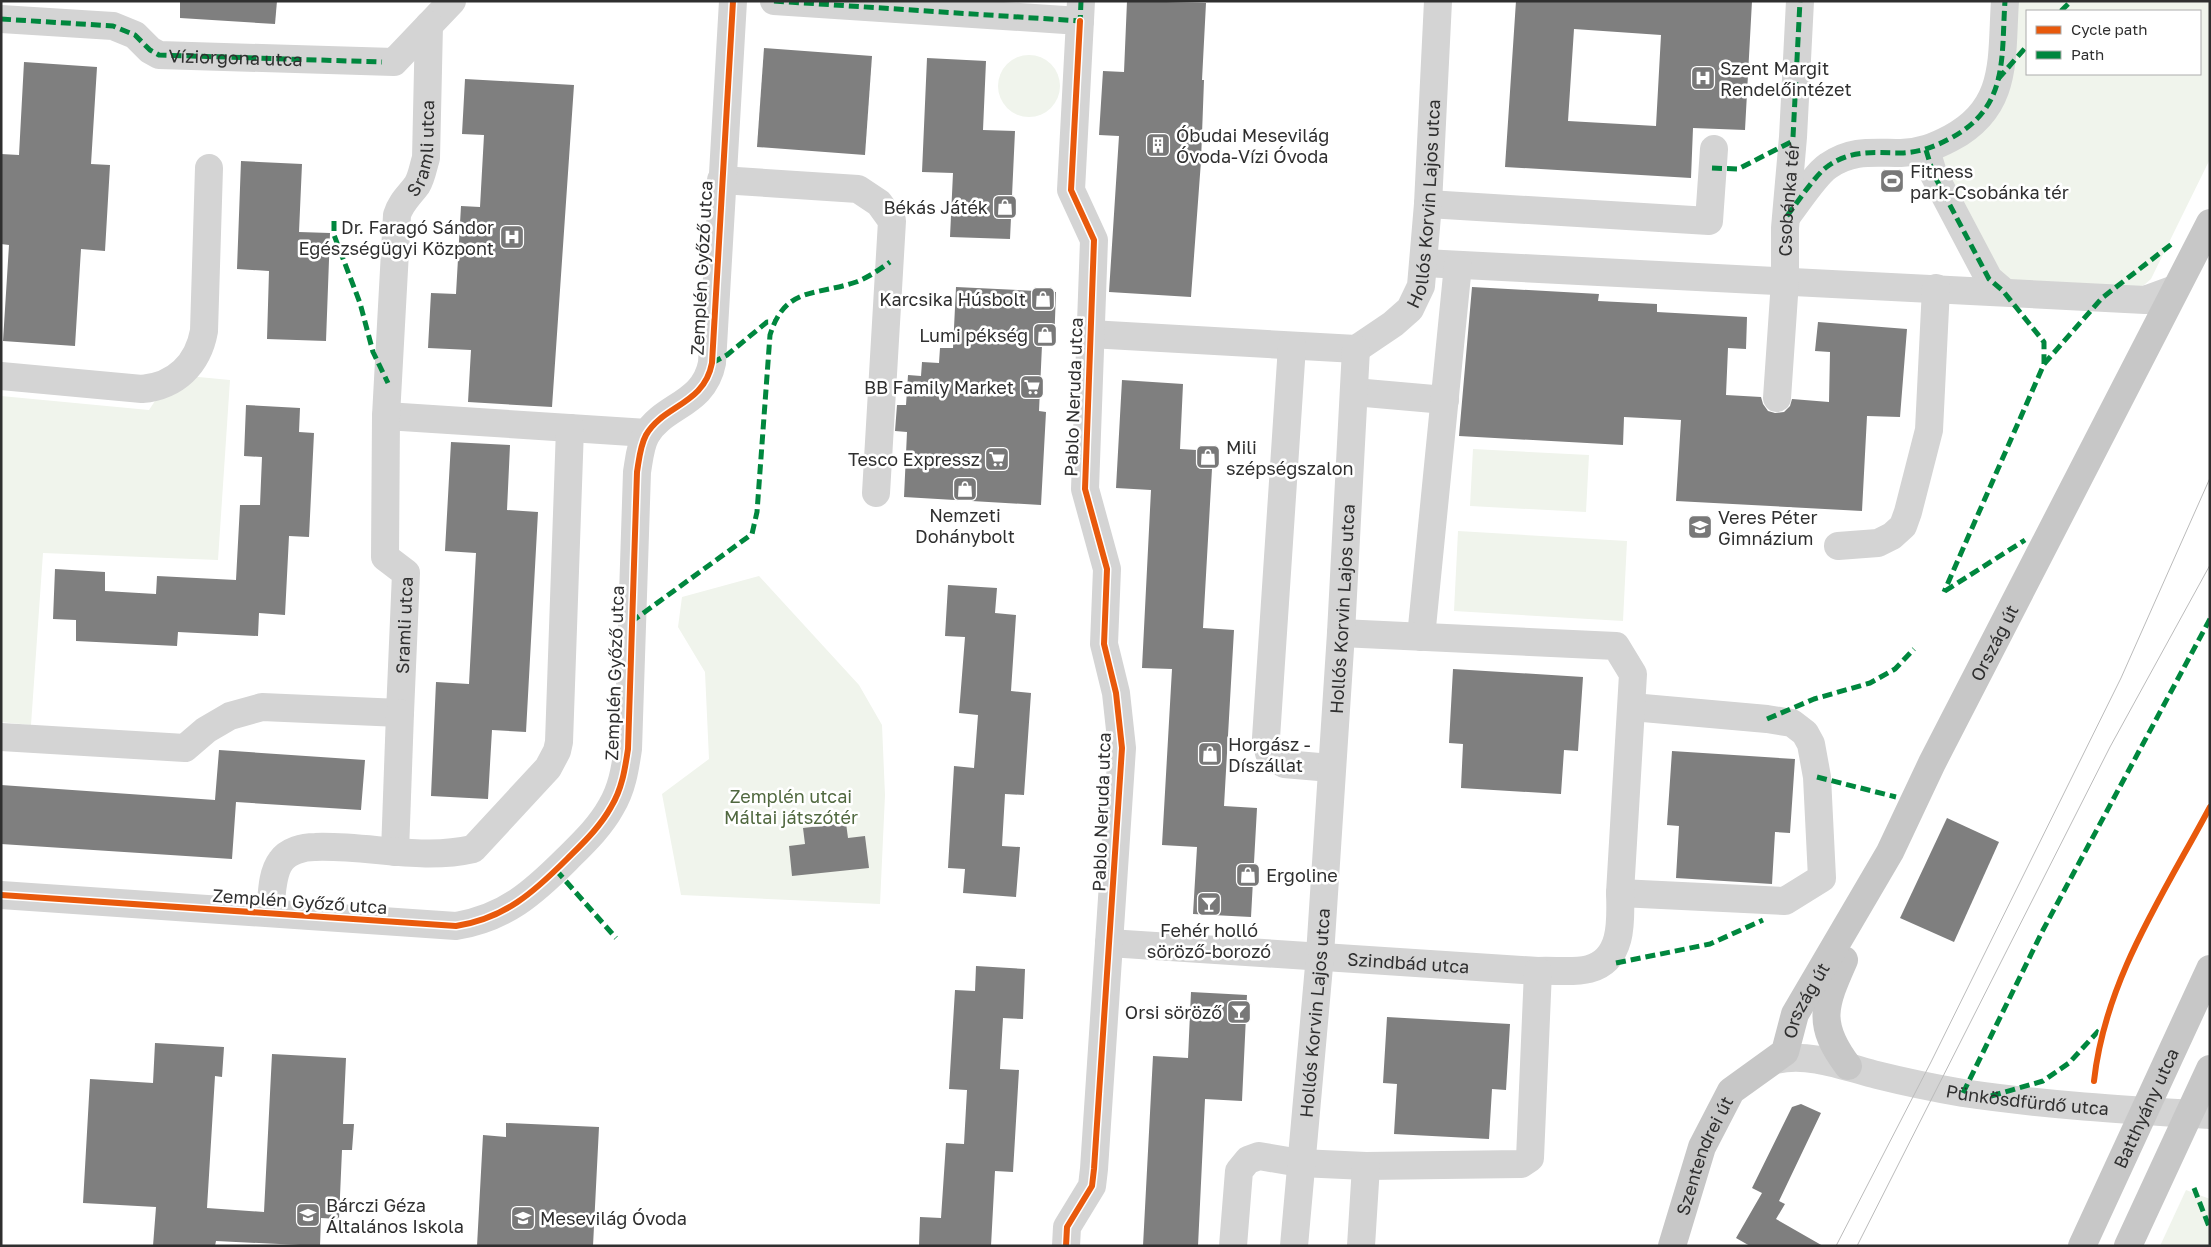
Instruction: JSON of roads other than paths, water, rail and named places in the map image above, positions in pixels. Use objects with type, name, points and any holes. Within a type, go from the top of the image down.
[{"type":"main road","name":"Ország út","points":[[1776,1060],[1787,1048],[1795,1014],[1868,890],[2210,223]]},
{"type":"main road","points":[[1848,1066],[1835,1047],[1827,1030],[1829,993],[1852,943],[1868,890]]},
{"type":"main road","name":"Batthyány utca","points":[[2082,1246],[2210,969]]},
{"type":"main road","name":"Szentendrei út","points":[[1679,1243],[1702,1147],[1731,1091],[1776,1060]]},
{"type":"main road","points":[[2128,1246],[2199,1114],[2210,1069]]},
{"type":"street","name":"Víziorgona utca","points":[[1,19],[113,26],[135,35],[150,50],[159,54],[394,62],[452,1]]},
{"type":"street","name":"Zemplén Győző utca","points":[[1,895],[456,926],[480,922],[510,908],[535,890],[594,833],[619,791],[628,749],[637,472],[642,443],[647,433],[697,392],[709,374],[715,321],[721,180],[733,1]]},
{"type":"street","points":[[774,1],[1081,11]]},
{"type":"street","name":"Hollós Korvin Lajos utca","points":[[1294,1246],[1320,955],[1341,633],[1356,349],[1393,324],[1410,309],[1421,286],[1428,204],[1438,1]]},
{"type":"street","name":"Csobánka tér","points":[[1777,398],[1786,281],[1787,216],[1800,1]]},
{"type":"street","points":[[1787,216],[1826,167],[1844,157],[1871,151],[1900,153],[1926,150],[1962,132],[1987,111],[1995,92],[2000,70],[2005,1]]},
{"type":"street","name":"Pablo Neruda utca","points":[[1066,1246],[1067,1227],[1092,1186],[1122,748],[1116,693],[1104,644],[1107,569],[1085,489],[1094,240],[1071,190],[1081,11]]},
{"type":"street","name":"Sramli utca","points":[[400,713],[406,573],[385,557],[386,416],[397,215],[400,204],[422,176],[426,158],[429,25]]},
{"type":"street","points":[[1428,204],[1709,221],[1714,149]]},
{"type":"street","points":[[1926,150],[1933,173],[1989,279],[2003,291]]},
{"type":"street","points":[[1,376],[142,389],[155,388],[187,370],[201,346],[204,331],[209,168]]},
{"type":"street","points":[[721,180],[858,189],[879,203],[892,221],[876,493]]},
{"type":"street","points":[[1424,263],[2003,291],[2145,300],[2176,289]]},
{"type":"street","points":[[1422,637],[1458,265]]},
{"type":"street","points":[[1838,546],[1878,543],[1892,536],[1902,526],[1908,512],[1929,430],[1936,288]]},
{"type":"street","points":[[1090,334],[1356,349]]},
{"type":"street","points":[[1292,346],[1266,738],[1269,753],[1284,764],[1331,768]]},
{"type":"street","points":[[1354,392],[1445,400]]},
{"type":"street","points":[[386,416],[647,433]]},
{"type":"street","points":[[270,914],[275,875],[279,862],[287,854],[315,847],[431,854],[473,849],[548,768],[558,751],[570,428]]},
{"type":"street","name":"Szindbád utca","points":[[1109,943],[1320,955],[1538,971],[1589,969],[1605,959],[1616,946],[1621,928],[1620,893],[1633,674],[1616,646],[1341,633]]},
{"type":"street","points":[[1,737],[185,748],[206,730],[230,716],[262,706],[400,713],[395,852]]},
{"type":"street","points":[[1620,893],[1786,901],[1822,878],[1817,777],[1811,744],[1805,733],[1792,723],[1767,719],[1632,706]]},
{"type":"street","points":[[1233,1246],[1239,1170],[1248,1160],[1259,1156],[1300,1163],[1366,1166],[1521,1164],[1530,1158],[1538,971]]},
{"type":"street","name":"Pünkösdfürdő utca","points":[[1776,1060],[1795,1058],[1848,1066],[1919,1085],[1963,1093],[2144,1111],[2199,1114]]},
{"type":"street","points":[[1361,1246],[1366,1166]]},
{"type":"tram line","points":[[1836,1246],[1931,1062],[2121,678],[2210,478]]},
{"type":"tram line","points":[[1857,1246],[2110,747],[2210,565]]},
{"type":"place","name":"Szent Margit Rendelőintézet","points":[[1703,78]]},
{"type":"place","name":"Óbudai Mesevilág Óvoda-Vízi Óvoda","points":[[1158,145]]},
{"type":"place","name":"Fitness park-Csobánka tér","points":[[1892,181]]},
{"type":"place","name":"Békás Játék","points":[[1005,207]]},
{"type":"place","name":"Dr. Faragó Sándor Egészségügyi Központ","points":[[512,237]]},
{"type":"place","name":"Karcsika Húsbolt","points":[[1043,299]]},
{"type":"place","name":"Lumi pékség","points":[[1045,335]]},
{"type":"place","name":"BB Family Market","points":[[1032,387]]},
{"type":"place","name":"Mili szépségszalon","points":[[1208,457]]},
{"type":"place","name":"Tesco Expressz","points":[[997,459]]},
{"type":"place","name":"Nemzeti Dohánybolt","points":[[965,489]]},
{"type":"place","name":"Veres Péter Gimnázium","points":[[1700,527]]},
{"type":"place","name":"Horgász - Díszállat","points":[[1210,754]]},
{"type":"place","name":"Ergoline","points":[[1248,875]]},
{"type":"place","name":"Fehér holló söröző-borozó","points":[[1209,904]]},
{"type":"place","name":"Orsi söröző","points":[[1239,1012]]},
{"type":"place","name":"Bárczi Géza Általános Iskola","points":[[308,1215]]},
{"type":"place","name":"Mesevilág Óvoda","points":[[523,1218]]},
{"type":"park label","name":"Zemplén utcai Máltai játszótér","points":[[791,806]]}]
